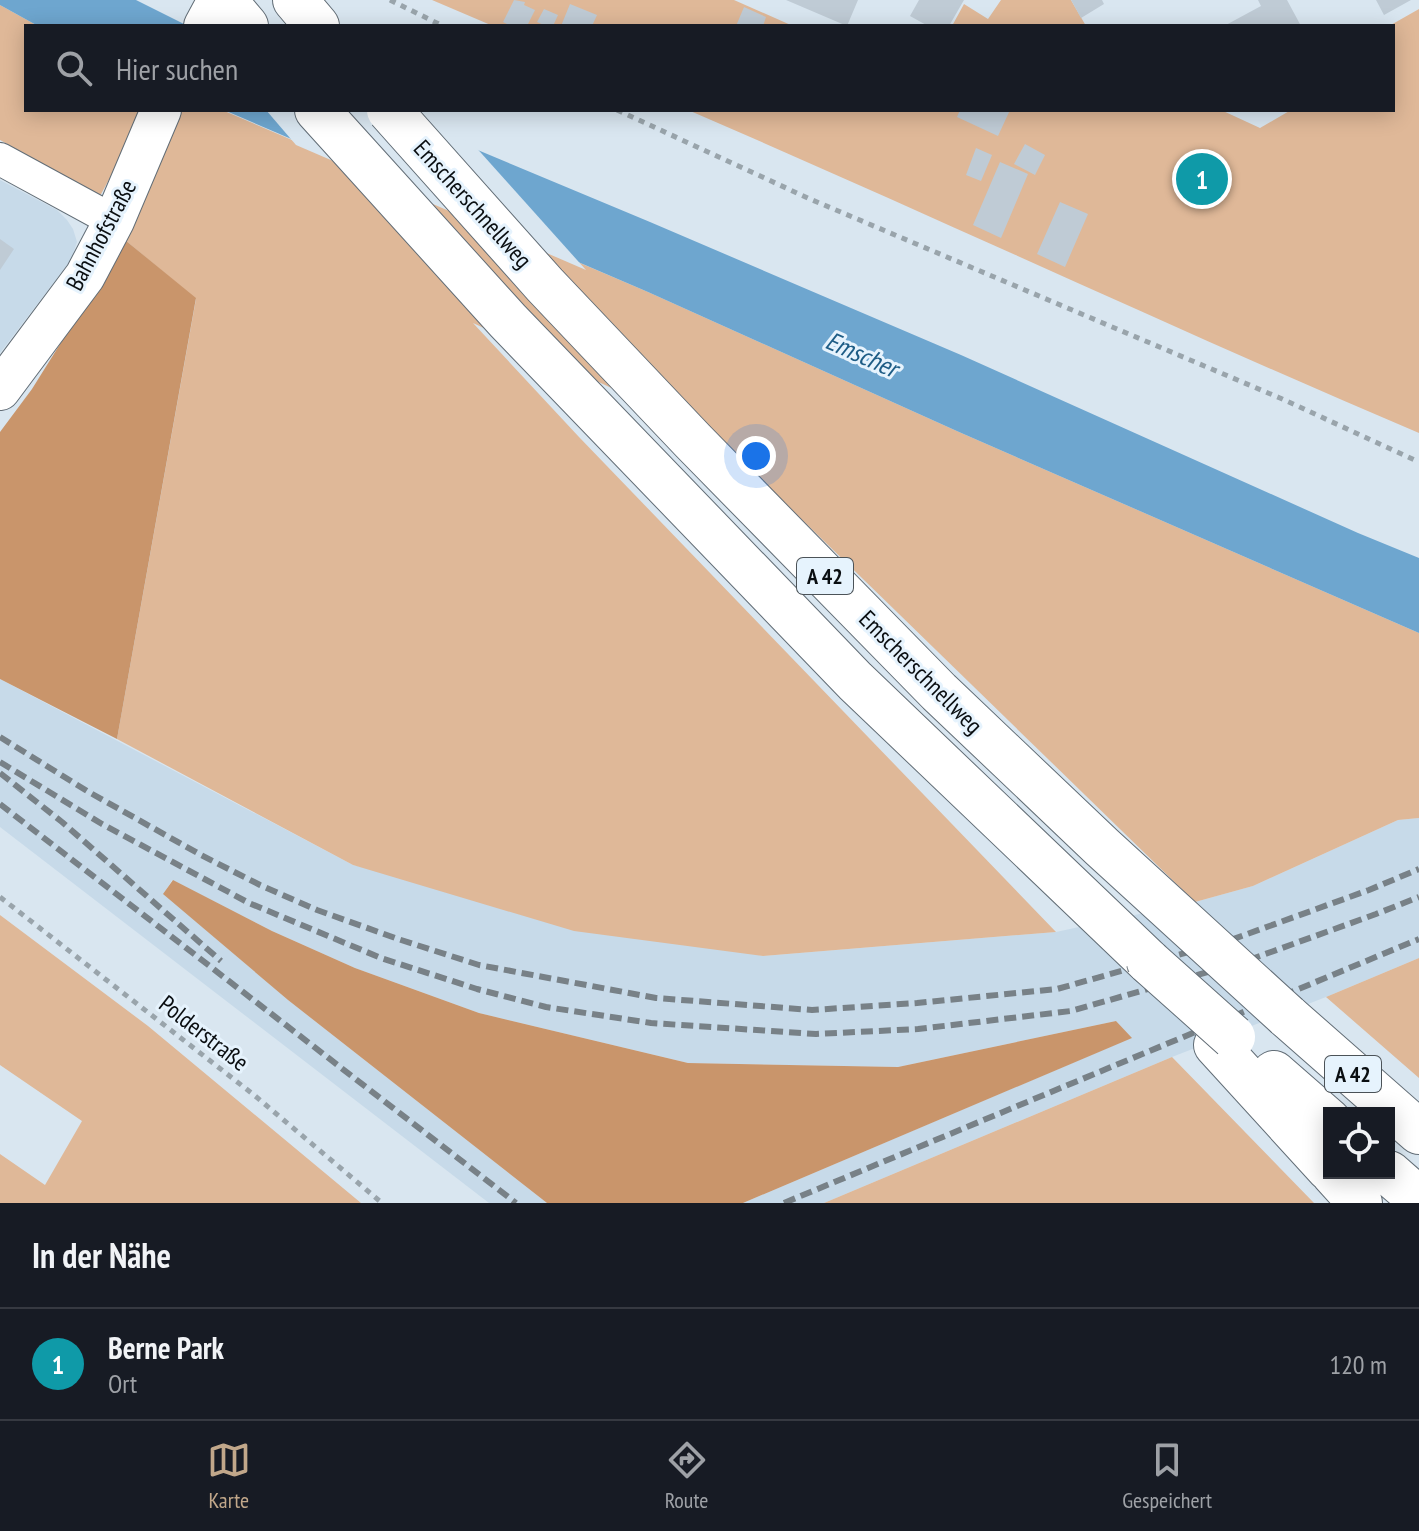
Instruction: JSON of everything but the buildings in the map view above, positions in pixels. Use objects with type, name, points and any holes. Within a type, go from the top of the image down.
[{"type":"highway","points":[[221,0],[244,24]]},
{"type":"highway","points":[[295,0],[315,24]]},
{"type":"highway","name":"A 42","points":[[319,112],[508,321],[855,681],[1149,962],[1224,1041],[1323,1116]]},
{"type":"highway","name":"Emscherschnellweg","points":[[391,112],[545,285],[939,692],[1102,847],[1419,1132]]},
{"type":"highway","points":[[1224,1041],[1323,1161]]},
{"type":"highway","points":[[1395,1178],[1419,1199]]},
{"type":"highway","points":[[1338,1179],[1360,1203]]},
{"type":"street","points":[[205,24],[221,0]]},
{"type":"street","name":"Bahnhofstraße","points":[[0,390],[85,276],[114,221],[158,116]]},
{"type":"street","points":[[0,159],[114,221]]},
{"type":"path","points":[[390,0],[439,24]]},
{"type":"path","points":[[621,112],[810,199],[1280,398],[1419,462]]},
{"type":"path","name":"Polderstraße","points":[[0,897],[254,1095],[382,1203]]},
{"type":"shaded area","points":[[432,0],[734,0],[788,24],[488,24]]},
{"type":"shaded area","points":[[1001,0],[1071,0],[1085,24],[953,24],[964,4],[988,19]]},
{"type":"shaded area","points":[[0,5],[34,24],[24,24],[24,112],[146,112],[100,196],[0,140]]},
{"type":"shaded area","points":[[1419,9],[1419,433],[693,112],[1225,112],[1260,128],[1288,112],[1395,112],[1395,24],[1393,24]]},
{"type":"shaded area","points":[[179,112],[227,112],[648,292],[1419,633],[1419,818],[1398,820],[1253,886],[1195,902],[718,438],[473,323],[1056,932],[763,956],[574,931],[353,865],[117,739],[196,299],[125,240]]},
{"type":"shaded area","points":[[0,180],[57,210],[73,229],[77,242],[71,260],[0,353]]},
{"type":"shaded area","points":[[125,240],[196,298],[117,739],[0,679],[0,432],[32,389]]},
{"type":"shaded area","points":[[0,679],[353,865],[763,956],[1056,932],[1253,886],[1398,820],[1419,818],[1419,958],[1172,1057],[824,1203],[743,1203],[1131,1038],[1116,1021],[898,1067],[688,1063],[479,1013],[355,968],[272,931],[172,880],[164,894],[288,1000],[547,1203],[489,1203],[0,827]]},
{"type":"shaded area","points":[[173,880],[272,931],[355,968],[479,1013],[688,1063],[898,1067],[1116,1021],[1132,1038],[743,1203],[547,1203],[288,1000],[163,894]]},
{"type":"shaded area","points":[[0,915],[148,1026],[361,1203],[0,1203],[0,1154],[45,1185],[82,1121],[0,1065]]},
{"type":"shaded area","points":[[1419,958],[1419,1078],[1326,997]]},
{"type":"shaded area","points":[[1172,1057],[1314,1203],[824,1203]]},
{"type":"water","points":[[0,0],[136,0],[184,24],[34,24],[0,5]]},
{"type":"water","name":"Emscher","points":[[229,112],[387,112],[961,355],[1419,558],[1419,633],[959,432],[648,292]]},
{"type":"pier","points":[[268,112],[397,112],[473,144],[586,270],[296,145]]},
{"type":"railway","points":[[0,737],[87,791],[201,855],[317,910],[479,965],[656,998],[812,1010],[1057,989],[1228,941],[1419,869]]},
{"type":"railway","points":[[0,762],[102,824],[249,903],[381,958],[546,1007],[651,1023],[816,1034],[918,1029],[1071,1011],[1246,961],[1419,897]]},
{"type":"railway","points":[[0,773],[62,822],[221,961]]},
{"type":"railway","points":[[0,804],[516,1203]]},
{"type":"railway","points":[[784,1203],[1419,939]]},
{"type":"place","name":"Berne Park","points":[[1202,179]]}]
